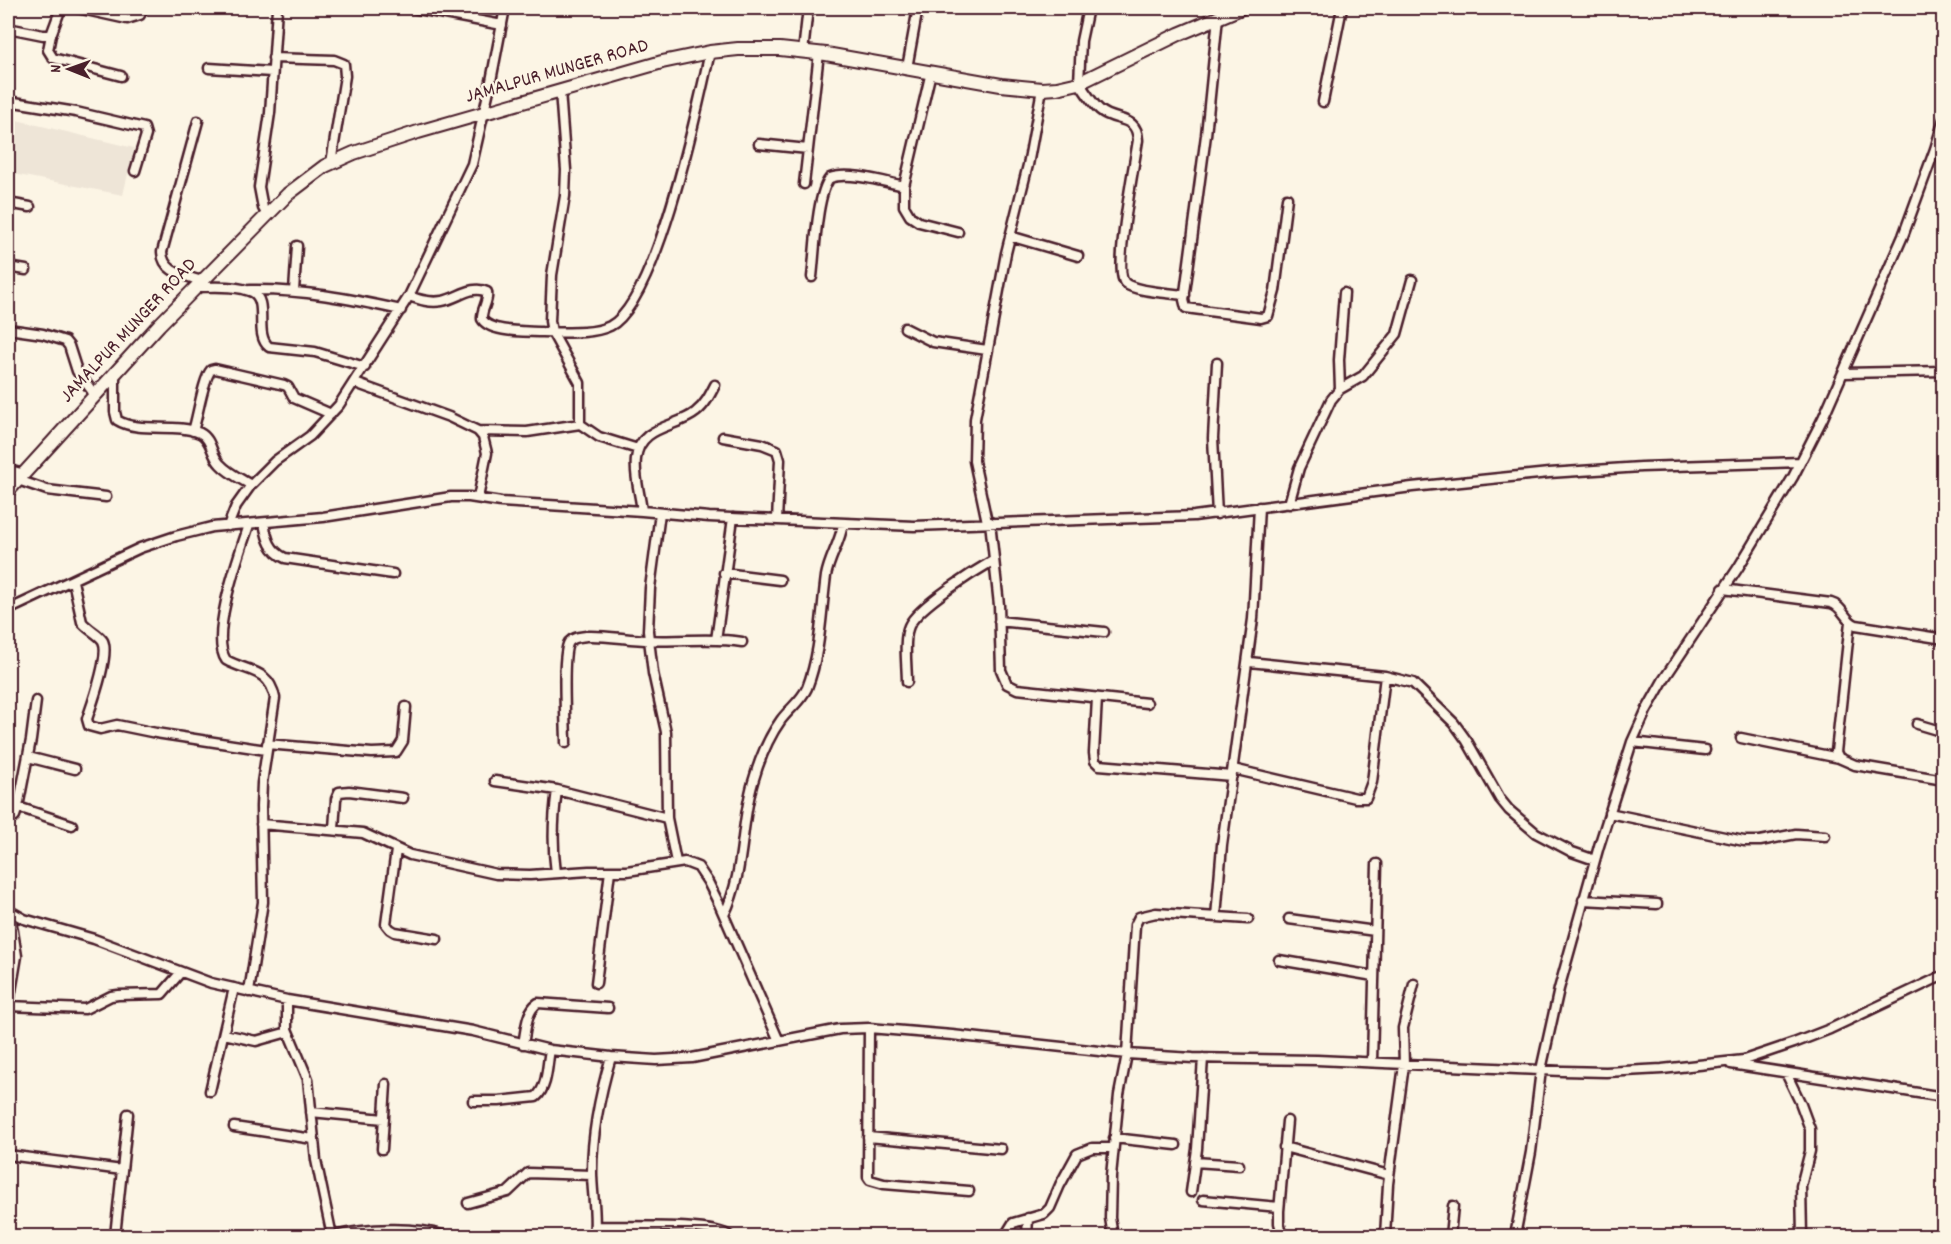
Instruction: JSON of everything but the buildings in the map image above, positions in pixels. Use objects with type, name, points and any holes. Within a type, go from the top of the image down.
[{"type":"street","points":[[60,8],[48,50],[53,58],[122,76]]},
{"type":"street","points":[[77,8],[127,19],[140,15],[143,8]]},
{"type":"street","points":[[267,215],[263,208],[259,187],[270,113],[276,8]]},
{"type":"street","points":[[413,8],[502,24]]},
{"type":"street","points":[[228,526],[236,506],[250,485],[275,461],[310,436],[331,414],[355,383],[409,296],[472,164],[504,8]]},
{"type":"street","points":[[803,51],[808,8]]},
{"type":"street","points":[[907,68],[918,8]]},
{"type":"street","points":[[1088,8],[1080,41],[1079,83],[1102,112],[1131,122],[1138,132],[1124,235],[1122,278],[1128,285],[1185,295]]},
{"type":"street","name":"JAMALPUR MUNGER ROAD","points":[[8,491],[115,372],[267,215],[310,175],[354,153],[484,112],[662,62],[710,52],[759,48],[803,51],[1001,85],[1042,89],[1079,83],[1223,13],[1241,8]]},
{"type":"street","points":[[1323,102],[1342,8]]},
{"type":"street","points":[[1223,13],[1184,305],[1191,309],[1261,318],[1268,316],[1275,291],[1287,198]]},
{"type":"street","points":[[8,28],[51,35]]},
{"type":"street","points":[[409,296],[423,301],[439,302],[471,291],[484,290],[488,292],[482,313],[485,324],[501,329],[552,332],[594,330],[611,326],[628,311],[639,293],[664,227],[696,116],[710,52]]},
{"type":"street","points":[[804,184],[819,53]]},
{"type":"street","points":[[273,58],[327,59],[344,64],[345,76],[332,163]]},
{"type":"street","points":[[209,68],[272,72]]},
{"type":"street","points":[[931,72],[904,186],[904,206],[909,216],[919,222],[958,232]]},
{"type":"street","points":[[1042,89],[1028,165],[1010,236],[987,350],[979,392],[974,440],[974,461],[994,560],[1000,670],[1002,677],[1011,687],[1147,703]]},
{"type":"street","points":[[560,91],[566,183],[552,275],[550,321],[552,332],[580,383],[580,424]]},
{"type":"street","points":[[8,101],[76,112],[144,128],[146,135],[135,171]]},
{"type":"street","points":[[1515,1236],[1530,1161],[1541,1070],[1559,989],[1583,900],[1632,742],[1664,679],[1778,502],[1800,462],[1844,373],[1903,236],[1944,119]]},
{"type":"street","points":[[198,121],[162,252],[165,265],[170,270],[199,284],[246,290],[294,291],[401,310]]},
{"type":"street","points":[[759,144],[808,149]]},
{"type":"street","points":[[812,278],[821,203],[824,189],[830,178],[836,175],[848,176],[904,186]]},
{"type":"street","points":[[8,203],[30,207]]},
{"type":"street","points":[[1010,236],[1078,256]]},
{"type":"street","points":[[294,291],[297,246]]},
{"type":"street","points":[[8,267],[26,270]]},
{"type":"street","points":[[1289,504],[1299,468],[1331,400],[1340,390],[1363,376],[1397,334],[1412,280]]},
{"type":"street","points":[[246,290],[259,298],[262,339],[269,347],[315,352],[365,367]]},
{"type":"street","points":[[1340,390],[1339,360],[1344,293]]},
{"type":"street","points":[[905,328],[933,342],[987,350]]},
{"type":"street","points":[[8,329],[43,334],[65,341],[69,346],[77,371],[95,395]]},
{"type":"street","points":[[1217,363],[1213,438],[1217,514]]},
{"type":"street","points":[[193,431],[207,377],[211,370],[215,369],[285,385],[291,390],[294,398],[331,414]]},
{"type":"street","points":[[1844,373],[1944,371]]},
{"type":"street","points":[[115,372],[115,412],[120,423],[193,431],[206,437],[221,466],[250,485]]},
{"type":"street","points":[[355,383],[449,417],[478,431],[483,436],[487,453],[478,498]]},
{"type":"street","points":[[642,511],[636,460],[638,449],[653,432],[696,412],[715,385]]},
{"type":"street","points":[[478,431],[527,432],[580,424],[599,437],[638,449]]},
{"type":"street","points":[[723,437],[762,444],[777,450],[780,460],[777,520]]},
{"type":"street","points":[[8,610],[140,548],[212,527],[371,511],[451,497],[734,518],[914,526],[1217,514],[1412,487],[1549,473],[1641,467],[1800,462]]},
{"type":"street","points":[[8,470],[47,490],[106,497]]},
{"type":"street","points":[[1216,917],[1222,845],[1249,662],[1259,507]]},
{"type":"street","points":[[660,513],[650,588],[649,640],[653,673],[666,732],[667,818],[676,862]]},
{"type":"street","points":[[716,640],[724,573],[734,518]]},
{"type":"street","points":[[264,523],[274,552],[285,558],[393,574]]},
{"type":"street","points":[[724,915],[735,888],[753,783],[776,728],[801,699],[812,674],[828,568],[839,543],[843,524]]},
{"type":"street","points":[[249,525],[236,563],[222,619],[221,648],[226,660],[262,675],[273,690],[274,708],[262,783],[263,902],[249,992]]},
{"type":"street","points":[[907,682],[907,636],[913,619],[965,578],[994,560]]},
{"type":"street","points":[[724,573],[780,580]]},
{"type":"street","points":[[73,581],[82,622],[102,640],[104,645],[103,662],[87,719],[89,726],[100,729],[117,725],[156,733],[267,747],[372,753],[396,752],[403,741],[406,706]]},
{"type":"street","points":[[1723,589],[1831,603],[1841,609],[1850,622],[1836,752],[1839,758]]},
{"type":"street","points":[[999,621],[1104,632]]},
{"type":"street","points":[[1850,622],[1944,639]]},
{"type":"street","points":[[566,743],[565,677],[569,642],[578,637],[589,636],[742,642]]},
{"type":"street","points":[[1249,662],[1385,676],[1413,683],[1454,723],[1477,756],[1500,799],[1521,822],[1554,843],[1595,860]]},
{"type":"street","points":[[1097,698],[1094,753],[1099,765],[1233,773],[1356,798],[1366,798],[1372,782],[1385,676]]},
{"type":"street","points":[[8,821],[15,816],[18,807],[36,701]]},
{"type":"street","points":[[1917,724],[1944,732]]},
{"type":"street","points":[[1741,738],[1839,758],[1855,765],[1944,780]]},
{"type":"street","points":[[1632,742],[1705,750]]},
{"type":"street","points":[[28,757],[75,769]]},
{"type":"street","points":[[495,781],[557,790],[667,818]]},
{"type":"street","points":[[556,873],[552,843],[557,790]]},
{"type":"street","points":[[334,829],[336,799],[339,792],[403,798]]},
{"type":"street","points":[[18,807],[72,825]]},
{"type":"street","points":[[1610,813],[1744,841],[1760,841],[1796,834],[1825,836]]},
{"type":"street","points":[[261,824],[363,833],[410,855],[496,874],[610,871],[642,869],[676,862],[692,863],[698,867],[708,882],[724,915],[778,1041]]},
{"type":"street","points":[[396,850],[386,924],[395,932],[437,939]]},
{"type":"street","points":[[1372,1062],[1377,864]]},
{"type":"street","points":[[596,983],[610,871]]},
{"type":"street","points":[[1583,900],[1657,904]]},
{"type":"street","points":[[9,912],[17,956],[8,1007],[85,1009],[118,994],[162,994],[181,972]]},
{"type":"street","points":[[9,912],[39,924],[94,939],[211,983],[249,992],[439,1025],[550,1050],[611,1058],[656,1060],[692,1058],[840,1029],[869,1028],[1127,1054],[1622,1071],[1725,1063],[1756,1056],[1830,1029],[1944,975]]},
{"type":"street","points":[[1113,1236],[1110,1218],[1113,1143],[1127,1054],[1135,925],[1139,917],[1156,913],[1248,919]]},
{"type":"street","points":[[1289,919],[1375,931]]},
{"type":"street","points":[[1279,960],[1374,976]]},
{"type":"street","points":[[1385,1236],[1389,1174],[1404,1065],[1404,1028],[1414,984]]},
{"type":"street","points":[[210,1091],[234,988]]},
{"type":"street","points":[[287,1000],[288,1032],[308,1079],[313,1139],[333,1236],[392,1230],[445,1236]]},
{"type":"street","points":[[523,1044],[529,1013],[538,1003],[608,1008]]},
{"type":"street","points":[[869,1028],[868,1172],[870,1180],[884,1184],[969,1191]]},
{"type":"street","points":[[224,1034],[256,1041],[288,1032]]},
{"type":"street","points":[[473,1101],[536,1097],[540,1094],[545,1081],[550,1050]]},
{"type":"street","points":[[594,1236],[592,1175],[597,1121],[611,1058]]},
{"type":"street","points":[[1191,1192],[1203,1058]]},
{"type":"street","points":[[1725,1063],[1944,1097]]},
{"type":"street","points":[[1786,1073],[1810,1129],[1810,1151],[1801,1186],[1802,1236]]},
{"type":"street","points":[[382,1149],[386,1084]]},
{"type":"street","points":[[311,1112],[384,1119]]},
{"type":"street","points":[[115,1236],[128,1114]]},
{"type":"street","points":[[1283,1236],[1279,1222],[1279,1207],[1287,1121]]},
{"type":"street","points":[[234,1127],[313,1139]]},
{"type":"street","points":[[868,1137],[1001,1149]]},
{"type":"street","points":[[1005,1236],[1013,1223],[1044,1214],[1050,1208],[1077,1154],[1113,1143],[1176,1145]]},
{"type":"street","points":[[1284,1147],[1389,1174]]},
{"type":"street","points":[[8,1155],[122,1170]]},
{"type":"street","points":[[1195,1162],[1239,1165]]},
{"type":"street","points":[[468,1203],[508,1192],[528,1173],[592,1175]]},
{"type":"street","points":[[1203,1200],[1279,1207]]},
{"type":"street","points":[[1450,1236],[1453,1206]]},
{"type":"street","points":[[1027,1236],[1028,1218]]},
{"type":"street","points":[[595,1227],[665,1227],[710,1230],[729,1236]]},
{"type":"shaded area","points":[[8,118],[134,148],[123,195],[8,173]]}]
